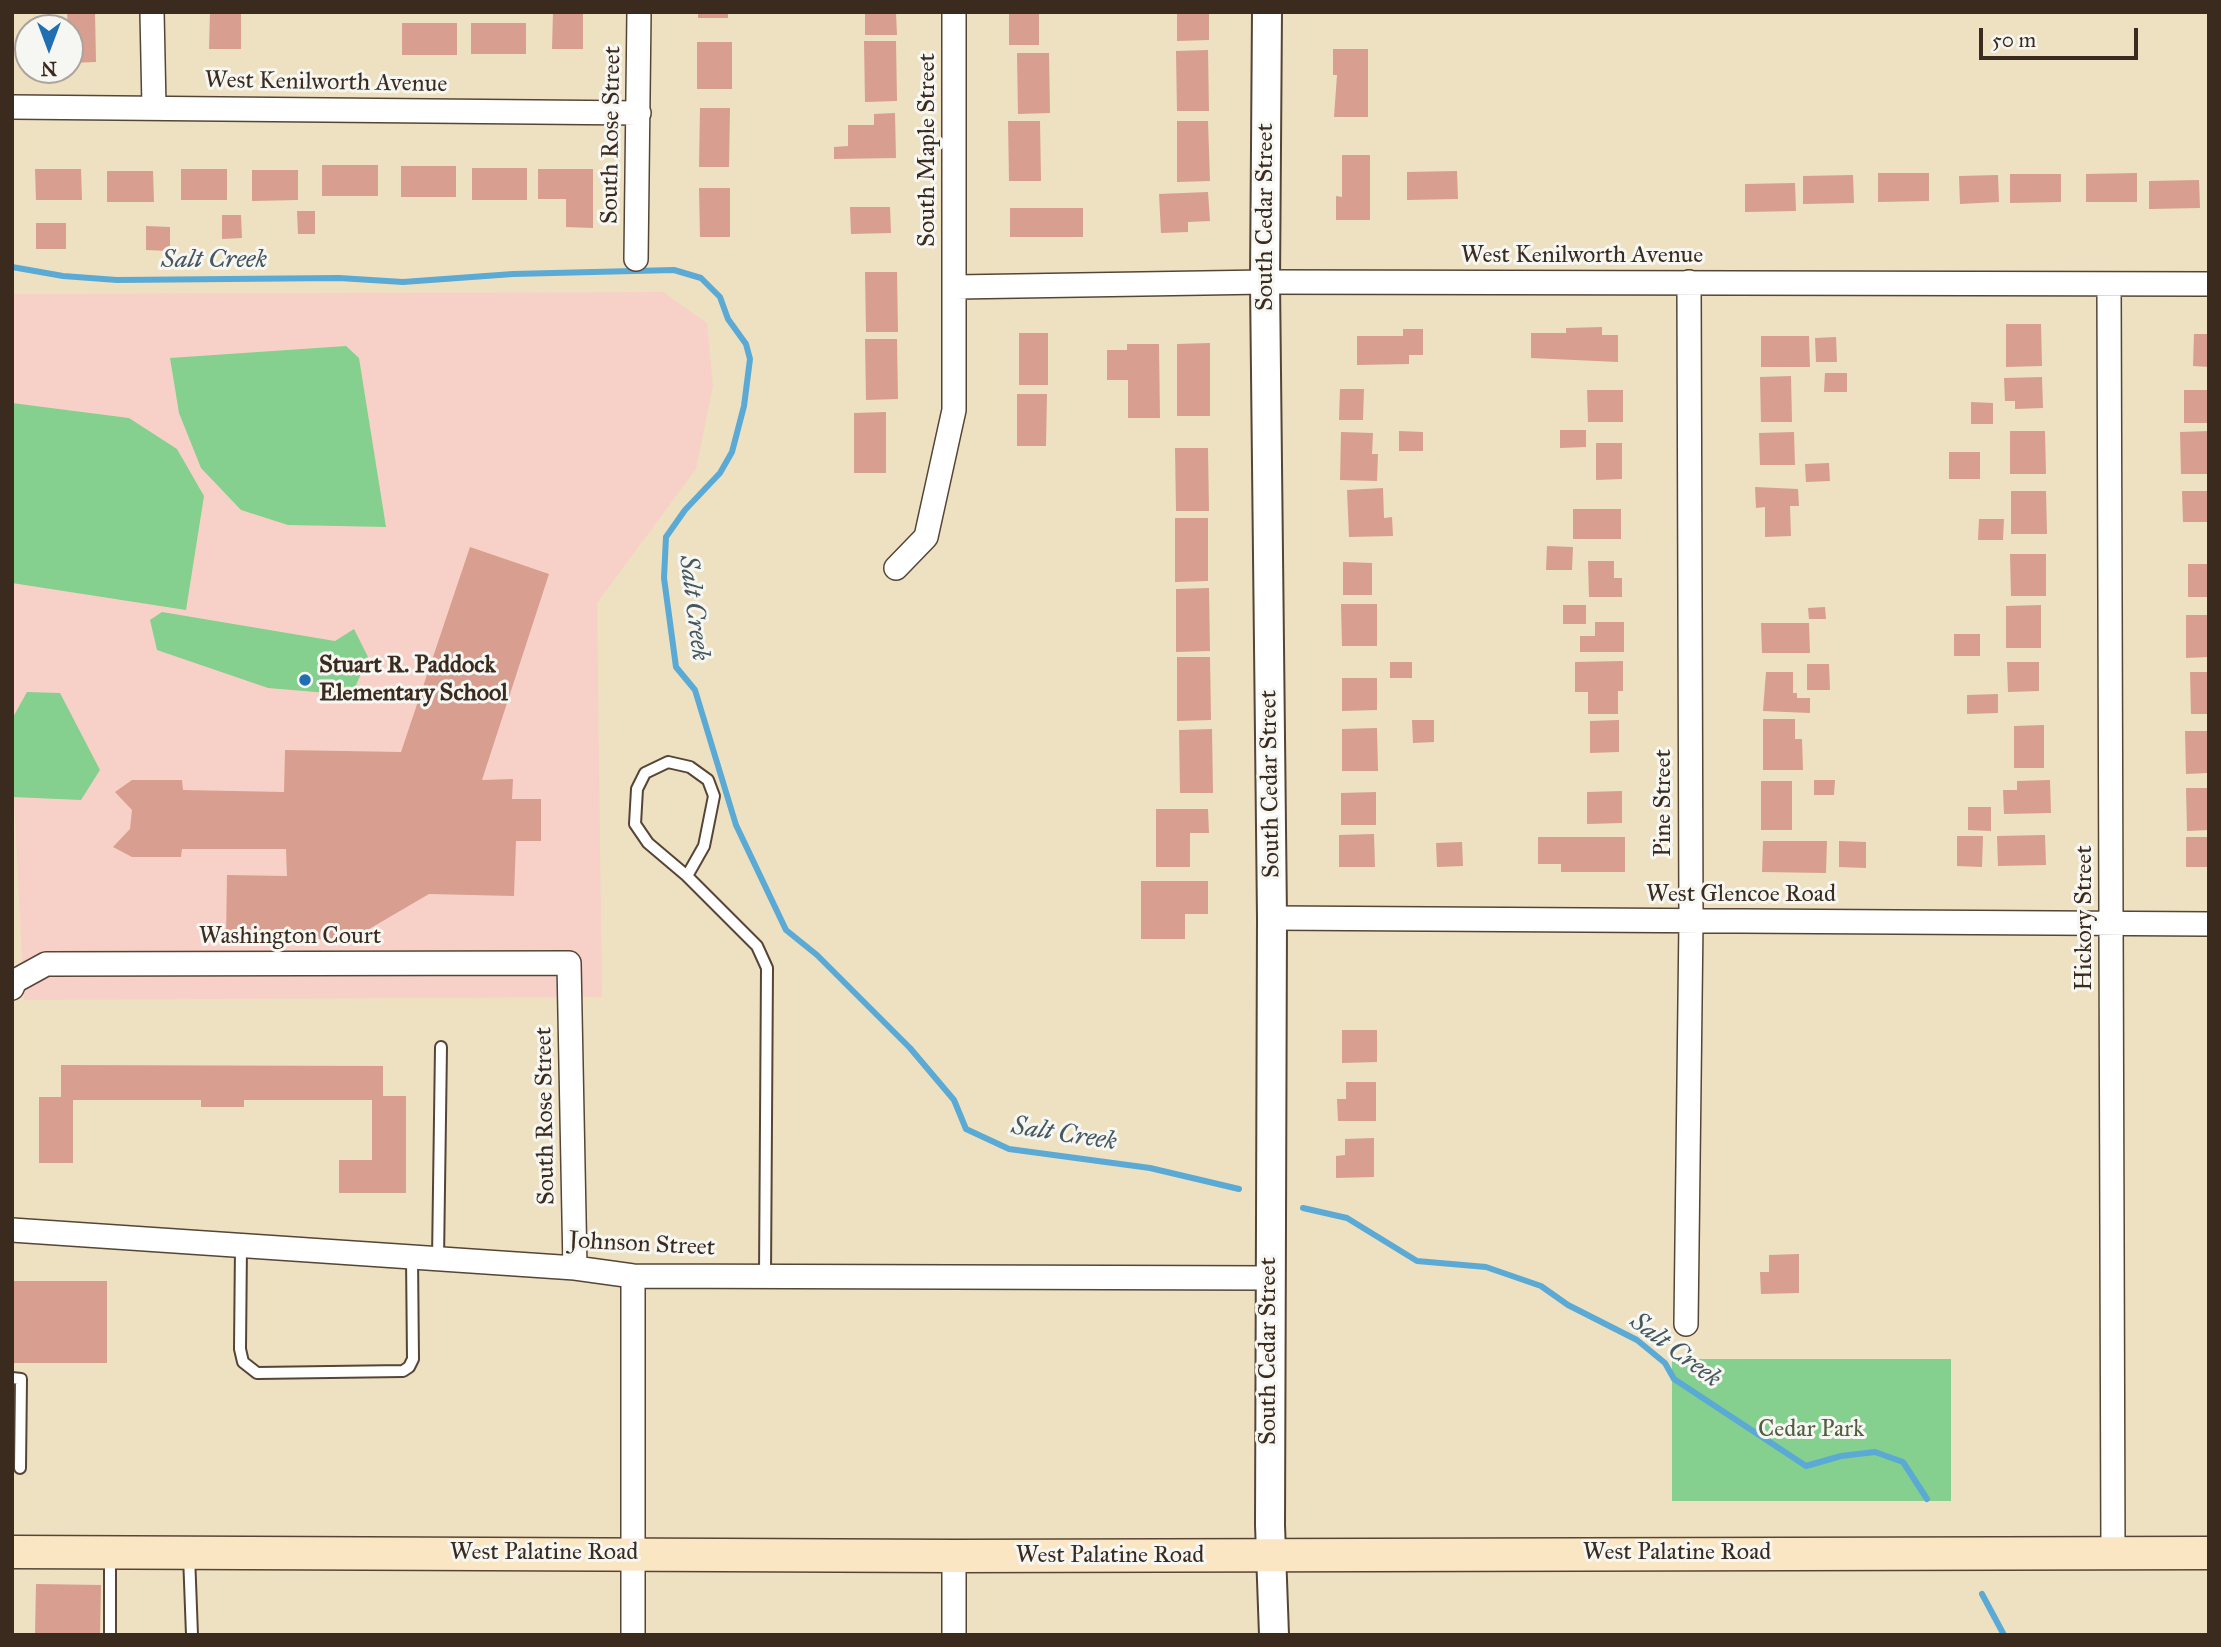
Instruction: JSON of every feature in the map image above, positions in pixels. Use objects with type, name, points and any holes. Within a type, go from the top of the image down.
[{"type":"main road","name":"West Palatine Road","points":[[12,1552],[954,1556],[2209,1553]]},
{"type":"street","points":[[152,12],[154,107]]},
{"type":"street","name":"South Rose Street","points":[[636,259],[639,12]]},
{"type":"street","name":"South Maple Street","points":[[896,568],[926,537],[954,410],[954,12]]},
{"type":"street","name":"South Cedar Street","points":[[1267,12],[1265,282],[1272,918],[1270,1556],[1274,1635]]},
{"type":"street","name":"West Kenilworth Avenue","points":[[12,107],[639,113]]},
{"type":"street","name":"West Kenilworth Avenue","points":[[956,287],[1265,282],[2209,284]]},
{"type":"street","name":"Pine Street","points":[[1686,1324],[1691,921],[1689,282]]},
{"type":"street","name":"Hickory Street","points":[[2109,284],[2113,1553]]},
{"type":"street","name":"West Glencoe Road","points":[[1272,918],[2209,924]]},
{"type":"street","name":"South Rose Street","points":[[569,963],[575,1268]]},
{"type":"street","name":"Washington Court","points":[[14,985],[46,964],[569,963]]},
{"type":"street","name":"Johnson Street","points":[[12,1230],[575,1268],[633,1276],[1269,1278]]},
{"type":"street","points":[[633,1276],[634,1635]]},
{"type":"street","points":[[954,1556],[954,1635]]},
{"type":"lane","points":[[687,876],[704,846],[714,796],[708,780],[691,767],[668,762],[645,773],[637,789],[635,824],[649,843],[687,876],[757,946],[766,968],[765,1276]]},
{"type":"lane","points":[[438,1259],[441,1047]]},
{"type":"lane","points":[[241,1245],[240,1349],[247,1369],[257,1373],[403,1371],[409,1367],[413,1359],[412,1257]]},
{"type":"lane","points":[[12,1378],[21,1379],[20,1468]]},
{"type":"lane","points":[[110,1552],[110,1635]]},
{"type":"lane","points":[[189,1552],[192,1635]]},
{"type":"shaded area","name":"Stuart R. Paddock Elementary School","points":[[663,292],[707,323],[713,386],[696,469],[597,603],[602,997],[24,1000],[12,757],[12,294]]},
{"type":"green space","points":[[346,346],[359,358],[386,527],[288,525],[241,510],[201,468],[179,413],[170,358]]},
{"type":"green space","points":[[12,403],[129,418],[177,449],[204,496],[186,610],[12,583]]},
{"type":"green space","points":[[162,612],[335,641],[354,629],[368,657],[352,695],[268,688],[157,650],[150,620]]},
{"type":"green space","points":[[27,692],[60,693],[100,770],[81,800],[12,797],[12,719]]},
{"type":"green space","name":"Cedar Park","points":[[1672,1359],[1951,1359],[1951,1501],[1672,1501]]},
{"type":"building","points":[[95,12],[96,62],[84,62],[84,14],[67,14]]},
{"type":"building","points":[[210,12],[241,12],[241,49],[209,49]]},
{"type":"building","points":[[553,12],[583,12],[583,49],[552,49]]},
{"type":"building","points":[[698,12],[728,12],[728,18],[698,18]]},
{"type":"building","points":[[865,12],[896,12],[897,35],[865,35]]},
{"type":"building","points":[[1009,12],[1039,12],[1039,45],[1009,45]]},
{"type":"building","points":[[1177,12],[1209,12],[1209,40],[1177,41]]},
{"type":"building","points":[[402,23],[457,23],[457,55],[402,55]]},
{"type":"building","points":[[471,23],[526,23],[526,54],[471,54]]},
{"type":"building","points":[[864,41],[896,41],[897,101],[865,102]]},
{"type":"building","points":[[697,42],[732,42],[732,89],[697,89]]},
{"type":"building","points":[[1333,49],[1368,49],[1368,117],[1334,117],[1337,75],[1333,75]]},
{"type":"building","points":[[1208,50],[1209,111],[1177,111],[1176,51]]},
{"type":"building","points":[[1017,53],[1049,53],[1050,113],[1018,114]]},
{"type":"building","points":[[700,108],[730,108],[729,167],[699,167]]},
{"type":"building","points":[[895,113],[896,158],[834,159],[834,147],[848,146],[848,125],[874,125],[874,114]]},
{"type":"building","points":[[1008,121],[1040,121],[1041,181],[1009,181]]},
{"type":"building","points":[[1177,121],[1208,121],[1210,181],[1177,182]]},
{"type":"building","points":[[1342,155],[1370,155],[1370,220],[1336,220],[1336,196],[1342,197]]},
{"type":"building","points":[[322,165],[378,165],[378,196],[322,196]]},
{"type":"building","points":[[401,166],[456,166],[456,197],[401,197]]},
{"type":"building","points":[[472,168],[527,168],[527,200],[472,200]]},
{"type":"building","points":[[35,169],[81,169],[82,200],[36,200]]},
{"type":"building","points":[[181,169],[227,169],[227,200],[181,200]]},
{"type":"building","points":[[538,169],[593,169],[593,228],[566,227],[566,199],[538,199]]},
{"type":"building","points":[[252,170],[298,170],[298,200],[252,201]]},
{"type":"building","points":[[107,171],[153,171],[154,202],[107,202]]},
{"type":"building","points":[[1457,171],[1458,199],[1407,200],[1407,172]]},
{"type":"building","points":[[1878,173],[1929,173],[1929,201],[1878,202]]},
{"type":"building","points":[[2137,173],[2137,202],[2086,202],[2086,174]]},
{"type":"building","points":[[2010,174],[2061,174],[2061,202],[2010,203]]},
{"type":"building","points":[[1853,175],[1854,203],[1803,204],[1803,176]]},
{"type":"building","points":[[1998,175],[1999,202],[1960,204],[1959,176]]},
{"type":"building","points":[[2199,180],[2200,208],[2149,209],[2149,181]]},
{"type":"building","points":[[1795,183],[1796,211],[1745,212],[1745,184]]},
{"type":"building","points":[[699,188],[730,188],[730,237],[700,237]]},
{"type":"building","points":[[1208,192],[1210,221],[1188,222],[1188,232],[1161,233],[1159,194]]},
{"type":"building","points":[[850,207],[890,207],[891,233],[851,234]]},
{"type":"building","points":[[1010,208],[1083,208],[1083,237],[1010,237]]},
{"type":"building","points":[[297,211],[315,211],[315,234],[298,234]]},
{"type":"building","points":[[222,215],[241,215],[242,238],[222,239]]},
{"type":"building","points":[[36,223],[66,223],[66,249],[36,249]]},
{"type":"building","points":[[146,226],[170,227],[170,251],[146,250]]},
{"type":"building","points":[[865,272],[897,272],[898,332],[866,332]]},
{"type":"building","points":[[2006,324],[2041,324],[2042,366],[2006,367]]},
{"type":"building","points":[[1602,327],[1602,335],[1618,335],[1618,362],[1531,358],[1531,333],[1566,333],[1566,328]]},
{"type":"building","points":[[1403,329],[1423,329],[1423,355],[1409,355],[1409,364],[1357,365],[1357,336],[1403,336]]},
{"type":"building","points":[[1019,333],[1048,333],[1048,385],[1019,385]]},
{"type":"building","points":[[2194,334],[2209,334],[2209,367],[2193,366]]},
{"type":"building","points":[[1761,336],[1809,336],[1810,367],[1761,367]]},
{"type":"building","points":[[1836,337],[1837,362],[1816,362],[1815,338]]},
{"type":"building","points":[[865,339],[897,339],[898,399],[866,400]]},
{"type":"building","points":[[1210,343],[1210,416],[1177,416],[1177,344]]},
{"type":"building","points":[[1127,344],[1159,344],[1160,418],[1128,418],[1128,380],[1107,380],[1107,350],[1127,350]]},
{"type":"building","points":[[1825,373],[1847,373],[1847,392],[1824,392]]},
{"type":"building","points":[[1791,376],[1792,422],[1761,422],[1760,377]]},
{"type":"building","points":[[2042,377],[2043,408],[2015,409],[2015,401],[2005,401],[2004,378]]},
{"type":"building","points":[[1340,389],[1364,389],[1363,420],[1339,420]]},
{"type":"building","points":[[1587,390],[1623,390],[1623,422],[1588,422]]},
{"type":"building","points":[[2184,390],[2209,390],[2209,423],[2184,423]]},
{"type":"building","points":[[1017,394],[1047,394],[1046,446],[1017,446]]},
{"type":"building","points":[[1971,402],[1993,403],[1993,424],[1971,424]]},
{"type":"building","points":[[886,412],[886,473],[854,473],[854,413]]},
{"type":"building","points":[[1560,430],[1586,430],[1586,447],[1560,448]]},
{"type":"building","points":[[1399,431],[1423,432],[1423,451],[1399,451]]},
{"type":"building","points":[[2010,431],[2045,431],[2046,474],[2010,474]]},
{"type":"building","points":[[2209,431],[2209,474],[2181,474],[2180,432]]},
{"type":"building","points":[[1341,432],[1373,433],[1372,454],[1378,454],[1377,481],[1340,480]]},
{"type":"building","points":[[1794,432],[1795,465],[1760,465],[1759,433]]},
{"type":"building","points":[[1596,443],[1622,443],[1622,479],[1596,480]]},
{"type":"building","points":[[1175,448],[1208,448],[1209,511],[1176,511]]},
{"type":"building","points":[[1949,452],[1980,452],[1980,479],[1949,479]]},
{"type":"building","points":[[1829,463],[1830,481],[1806,482],[1805,464]]},
{"type":"building","points":[[1755,487],[1798,489],[1799,506],[1790,506],[1791,536],[1765,537],[1765,507],[1756,508]]},
{"type":"building","points":[[1383,488],[1384,518],[1392,517],[1393,536],[1349,537],[1347,490]]},
{"type":"building","points":[[2011,491],[2046,491],[2047,534],[2011,534]]},
{"type":"building","points":[[2182,491],[2209,491],[2209,522],[2183,522]]},
{"type":"building","points":[[1573,509],[1621,509],[1621,539],[1573,539]]},
{"type":"building","points":[[1175,518],[1208,518],[1208,581],[1175,582]]},
{"type":"building","points":[[1979,519],[2004,519],[2003,540],[1978,540]]},
{"type":"building","points":[[1547,546],[1573,547],[1572,570],[1546,570]]},
{"type":"building","points":[[470,547],[549,574],[482,780],[513,779],[512,799],[541,799],[541,841],[516,841],[514,896],[429,894],[352,939],[226,938],[227,875],[287,876],[286,849],[182,849],[181,857],[132,857],[113,847],[130,829],[132,810],[115,792],[132,780],[182,780],[183,790],[284,792],[285,750],[401,752]]},
{"type":"building","points":[[2010,554],[2046,554],[2046,596],[2011,596]]},
{"type":"building","points":[[1588,561],[1614,561],[1614,578],[1622,578],[1622,597],[1589,597]]},
{"type":"building","points":[[1343,562],[1372,563],[1372,595],[1343,595]]},
{"type":"building","points":[[2188,564],[2209,564],[2209,597],[2188,597]]},
{"type":"building","points":[[1209,588],[1210,651],[1176,652],[1176,589]]},
{"type":"building","points":[[1341,604],[1377,604],[1377,646],[1342,646]]},
{"type":"building","points":[[1563,605],[1586,605],[1586,624],[1563,624]]},
{"type":"building","points":[[2041,605],[2041,648],[2006,648],[2006,606]]},
{"type":"building","points":[[1825,607],[1826,619],[1809,619],[1808,608]]},
{"type":"building","points":[[2186,615],[2209,615],[2209,657],[2186,658]]},
{"type":"building","points":[[1595,622],[1624,622],[1624,652],[1580,652],[1580,636],[1595,636]]},
{"type":"building","points":[[1761,623],[1809,623],[1810,653],[1762,653]]},
{"type":"building","points":[[1954,634],[1980,634],[1980,656],[1954,656]]},
{"type":"building","points":[[1177,657],[1210,657],[1211,720],[1177,721]]},
{"type":"building","points":[[1623,661],[1623,691],[1618,691],[1618,714],[1588,714],[1588,692],[1575,692],[1575,662]]},
{"type":"building","points":[[1390,662],[1412,662],[1412,678],[1390,678]]},
{"type":"building","points":[[2007,662],[2039,662],[2039,691],[2008,692]]},
{"type":"building","points":[[1807,664],[1829,664],[1830,690],[1807,690]]},
{"type":"building","points":[[1766,672],[1793,672],[1793,693],[1797,693],[1797,698],[1810,698],[1810,713],[1763,711]]},
{"type":"building","points":[[2190,672],[2209,672],[2209,714],[2191,714]]},
{"type":"building","points":[[1342,678],[1377,678],[1377,710],[1342,711]]},
{"type":"building","points":[[1998,694],[1998,713],[1967,714],[1967,695]]},
{"type":"building","points":[[1763,719],[1795,719],[1795,739],[1802,739],[1803,770],[1763,770]]},
{"type":"building","points":[[1412,720],[1434,720],[1434,742],[1413,743]]},
{"type":"building","points":[[1619,720],[1619,752],[1590,753],[1590,721]]},
{"type":"building","points":[[2044,725],[2044,768],[2014,768],[2014,726]]},
{"type":"building","points":[[1377,728],[1378,771],[1342,771],[1342,729]]},
{"type":"building","points":[[1212,729],[1213,793],[1180,793],[1179,730]]},
{"type":"building","points":[[2185,731],[2209,731],[2209,773],[2186,774]]},
{"type":"building","points":[[1814,780],[1835,780],[1834,795],[1814,795]]},
{"type":"building","points":[[2050,780],[2051,813],[2004,814],[2003,790],[2017,790],[2017,781]]},
{"type":"building","points":[[1761,781],[1792,781],[1792,830],[1761,830]]},
{"type":"building","points":[[2186,788],[2209,788],[2209,830],[2187,831]]},
{"type":"building","points":[[1622,791],[1622,823],[1587,824],[1587,792]]},
{"type":"building","points":[[1376,792],[1376,825],[1341,825],[1341,793]]},
{"type":"building","points":[[1968,807],[1991,807],[1991,831],[1968,830]]},
{"type":"building","points":[[1156,809],[1208,809],[1209,833],[1190,833],[1190,867],[1156,867]]},
{"type":"building","points":[[1374,834],[1375,867],[1339,867],[1339,835]]},
{"type":"building","points":[[2045,835],[2046,865],[1998,866],[1997,836]]},
{"type":"building","points":[[1957,836],[1983,836],[1982,867],[1957,866]]},
{"type":"building","points":[[1538,837],[1625,837],[1625,872],[1561,872],[1561,864],[1538,864]]},
{"type":"building","points":[[2186,837],[2209,837],[2209,867],[2186,867]]},
{"type":"building","points":[[1763,841],[1827,841],[1826,873],[1762,872]]},
{"type":"building","points":[[1839,841],[1866,842],[1866,868],[1839,867]]},
{"type":"building","points":[[1462,842],[1463,866],[1437,867],[1436,843]]},
{"type":"building","points":[[1141,881],[1208,881],[1208,914],[1185,914],[1185,939],[1141,939]]},
{"type":"building","points":[[1342,1030],[1377,1030],[1377,1062],[1342,1063]]},
{"type":"building","points":[[61,1065],[383,1066],[383,1096],[406,1096],[406,1193],[339,1193],[339,1160],[372,1160],[372,1100],[244,1100],[244,1107],[201,1107],[201,1100],[73,1100],[73,1163],[39,1163],[39,1097],[61,1097]]},
{"type":"building","points":[[1346,1082],[1376,1082],[1376,1121],[1338,1121],[1337,1099],[1346,1099]]},
{"type":"building","points":[[1374,1138],[1374,1177],[1336,1178],[1336,1156],[1345,1155],[1345,1139]]},
{"type":"building","points":[[1799,1254],[1799,1293],[1761,1294],[1760,1272],[1769,1272],[1769,1255]]},
{"type":"building","points":[[12,1281],[107,1281],[107,1363],[12,1363]]},
{"type":"building","points":[[36,1584],[101,1585],[100,1635],[35,1635]]},
{"type":"waterway","name":"Salt Creek","points":[[12,267],[63,276],[117,280],[339,278],[403,282],[513,274],[674,270],[701,278],[720,297],[728,319],[746,344],[750,359],[744,406],[732,452],[720,473],[685,510],[666,537],[664,578],[676,667],[695,690],[736,825],[786,930],[817,955],[910,1048],[954,1100],[966,1129],[1009,1149],[1150,1168],[1239,1189]]},
{"type":"waterway","name":"Salt Creek","points":[[1303,1208],[1347,1218],[1417,1261],[1486,1267],[1541,1286],[1568,1305],[1637,1340],[1665,1363],[1674,1379],[1806,1466],[1841,1456],[1875,1452],[1903,1462],[1927,1499]]},
{"type":"waterway","name":"Salt Creek","points":[[1982,1594],[2004,1635]]},
{"type":"place","name":"Stuart R. Paddock Elementary School","points":[[305,680]]}]
